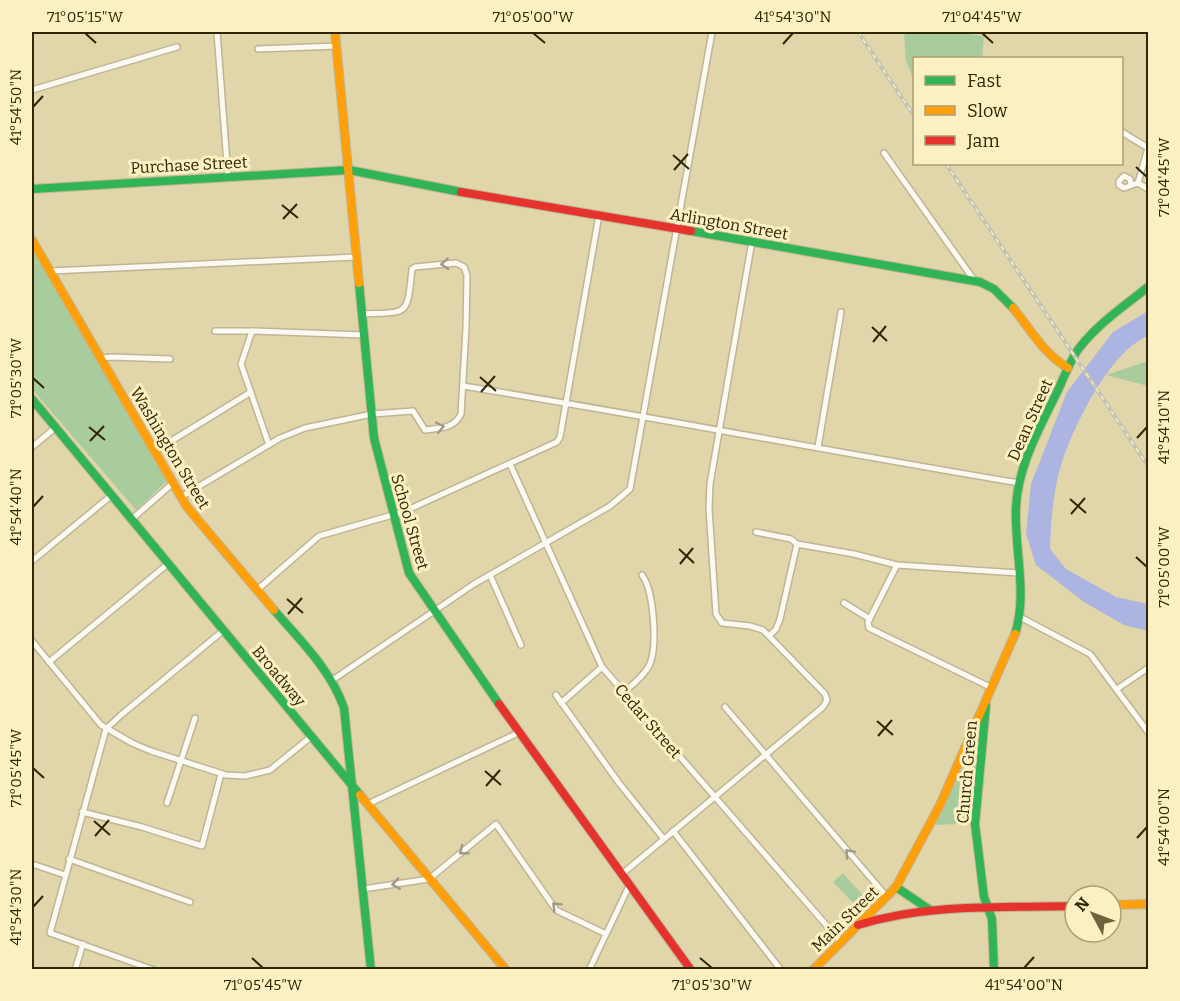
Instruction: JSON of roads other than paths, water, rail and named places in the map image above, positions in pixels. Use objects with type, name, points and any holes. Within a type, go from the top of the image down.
[{"type":"main road","name":"School Street","points":[[335,32],[375,443],[409,575],[691,969]]},
{"type":"main road","name":"Purchase Street","points":[[32,189],[349,170]]},
{"type":"main road","name":"Arlington Street","points":[[349,170],[447,190],[974,280],[987,284],[1007,300],[1048,356],[1068,369]]},
{"type":"main road","name":"Washington Street","points":[[32,240],[181,497],[201,525],[312,654],[331,681],[343,703],[352,785]]},
{"type":"main road","name":"Dean Street","points":[[986,701],[1012,645],[1020,617],[1016,539],[1019,483],[1024,463],[1078,349],[1095,329],[1149,287]]},
{"type":"main road","name":"Broadway","points":[[32,399],[506,969]]},
{"type":"main road","name":"Church Green","points":[[896,887],[936,812],[986,701]]},
{"type":"main road","name":"Church Green","points":[[986,701],[975,828],[984,897],[992,919],[994,969]]},
{"type":"main road","points":[[352,785],[371,969]]},
{"type":"main road","points":[[896,887],[930,910]]},
{"type":"main road","name":"Main Street","points":[[813,969],[896,887]]},
{"type":"main road","points":[[904,914],[913,907],[911,898]]},
{"type":"main road","points":[[1123,905],[1149,904]]},
{"type":"main road","points":[[858,925],[930,910],[1063,906]]},
{"type":"street","points":[[217,32],[228,177]]},
{"type":"street","points":[[331,681],[490,575],[610,506],[630,489],[712,32]]},
{"type":"street","points":[[258,50],[337,46]]},
{"type":"street","points":[[32,90],[177,47]]},
{"type":"street","points":[[1123,133],[1149,148],[1138,183]]},
{"type":"street","points":[[884,153],[974,280]]},
{"type":"street","points":[[1131,185],[1138,183],[1149,189]]},
{"type":"street","points":[[257,590],[320,536],[393,515],[433,500],[557,442],[567,403],[599,215]]},
{"type":"street","points":[[622,874],[823,706],[827,700],[825,693],[770,636],[759,628],[726,624],[717,618],[709,505],[710,484],[752,241]]},
{"type":"street","points":[[51,271],[356,257]]},
{"type":"street","points":[[181,497],[286,435],[305,428],[372,414],[413,411],[425,430],[447,427],[457,422],[461,414],[463,386],[467,276],[464,267],[456,263],[415,267],[412,269],[409,299],[405,308],[395,313],[362,314]]},
{"type":"street","points":[[818,447],[842,312]]},
{"type":"street","points":[[215,331],[364,335]]},
{"type":"street","points":[[252,331],[242,363],[269,445]]},
{"type":"street","points":[[102,358],[170,359]]},
{"type":"street","points":[[463,386],[1019,483]]},
{"type":"street","points":[[155,451],[251,392]]},
{"type":"street","points":[[32,447],[56,428]]},
{"type":"street","name":"Cedar Street","points":[[510,464],[602,667],[842,942]]},
{"type":"street","points":[[132,519],[173,483]]},
{"type":"street","points":[[32,561],[112,495]]},
{"type":"street","points":[[756,532],[791,539],[797,544],[854,554],[897,565],[1019,573]]},
{"type":"street","points":[[770,636],[780,620],[797,544]]},
{"type":"street","points":[[49,662],[169,563]]},
{"type":"street","points":[[897,565],[868,626],[873,631],[992,688]]},
{"type":"street","points":[[490,575],[521,645]]},
{"type":"street","points":[[623,693],[647,670],[654,649],[650,590],[642,575]]},
{"type":"street","points":[[844,603],[870,619]]},
{"type":"street","points":[[1020,617],[1090,654],[1149,732]]},
{"type":"street","points":[[154,969],[50,933],[106,729],[224,630]]},
{"type":"street","points":[[32,641],[101,725],[137,746],[181,761],[237,777],[268,771],[312,736]]},
{"type":"street","points":[[561,703],[602,667]]},
{"type":"street","points":[[1117,689],[1149,668]]},
{"type":"street","points":[[556,695],[619,783],[663,838]]},
{"type":"street","points":[[725,707],[887,897]]},
{"type":"street","points":[[167,803],[195,718]]},
{"type":"street","points":[[368,804],[520,732]]},
{"type":"street","points":[[82,812],[142,827],[202,846],[221,774]]},
{"type":"street","points":[[363,889],[429,879],[496,824],[556,910],[606,934]]},
{"type":"street","points":[[673,831],[781,969]]},
{"type":"street","points":[[69,859],[190,902]]},
{"type":"street","points":[[32,864],[65,875]]},
{"type":"street","points":[[589,969],[630,884]]},
{"type":"street","points":[[75,969],[83,945]]},
{"type":"water","points":[[1148,311],[1148,336],[1134,344],[1108,372],[1085,409],[1068,446],[1055,494],[1050,549],[1066,569],[1116,597],[1148,604],[1148,631],[1124,625],[1084,602],[1036,565],[1026,534],[1031,484],[1067,392],[1113,332]]},
{"type":"railway","points":[[858,32],[913,114]]},
{"type":"railway","points":[[947,165],[1148,466]]}]
